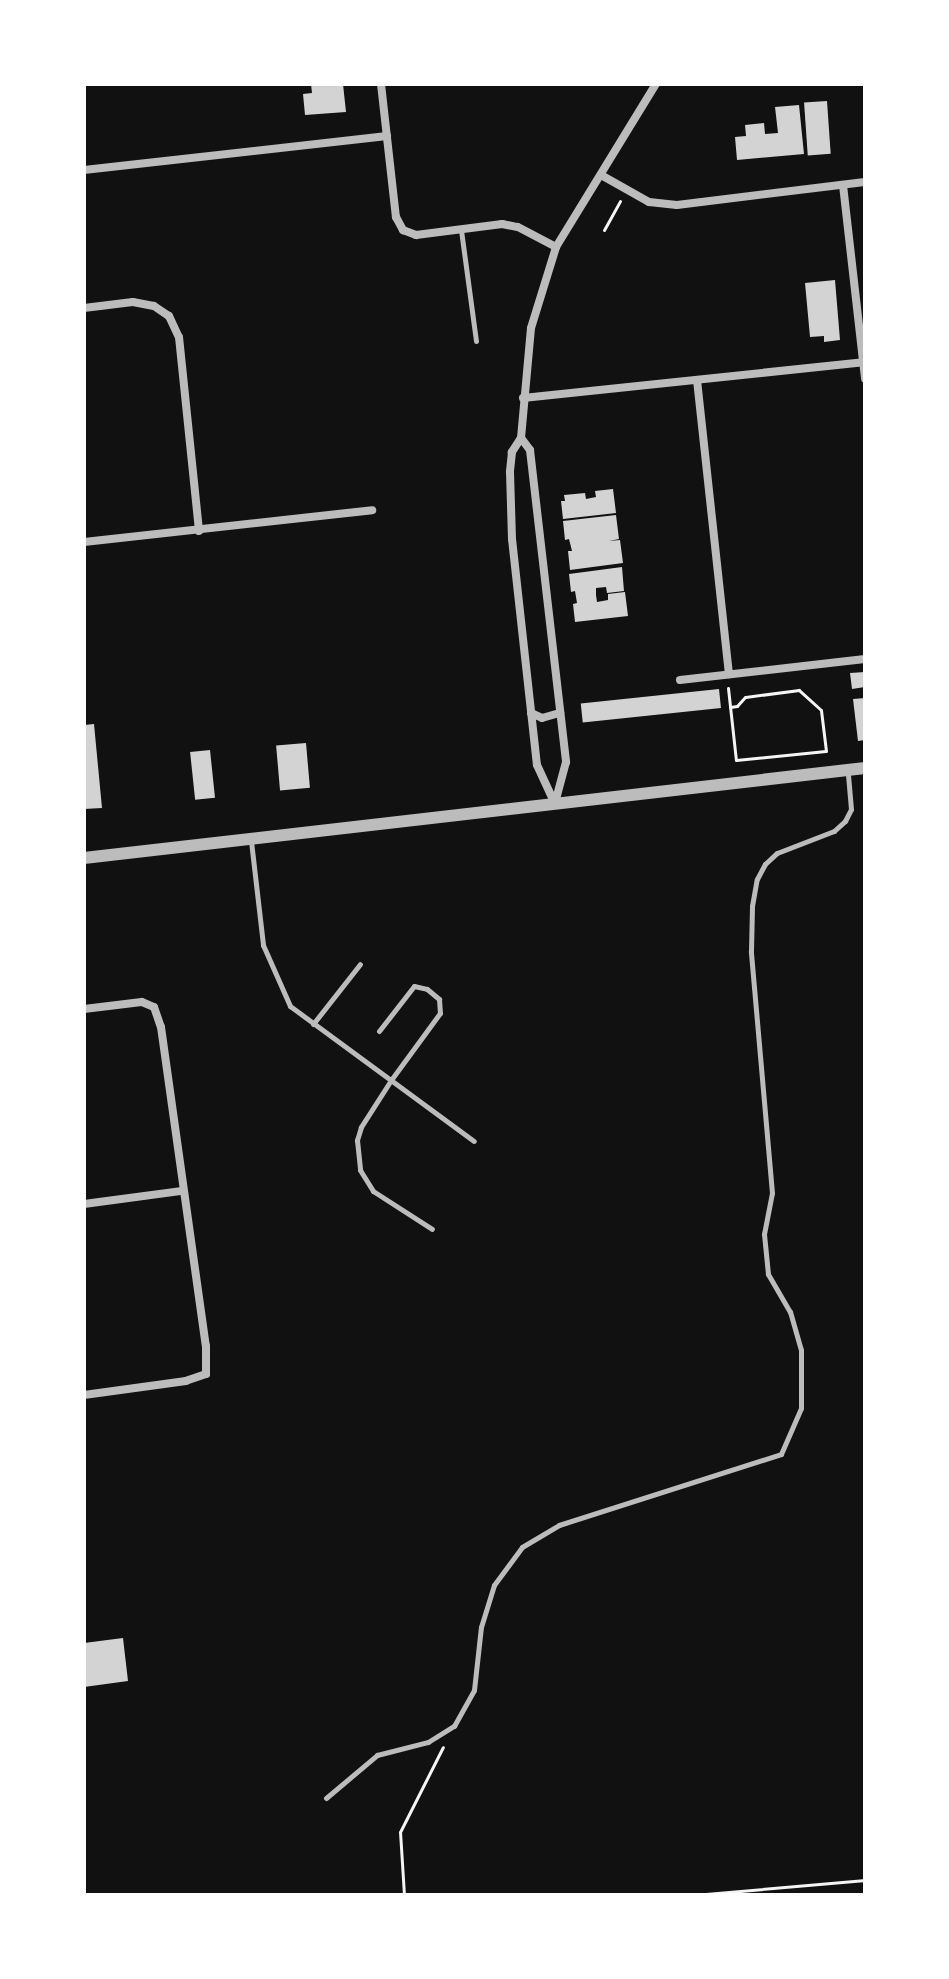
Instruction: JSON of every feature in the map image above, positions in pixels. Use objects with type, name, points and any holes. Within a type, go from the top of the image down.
[{"type":"street","points":[[381,84],[396,217],[403,230],[416,235],[502,224],[518,227],[556,247]]},
{"type":"street","points":[[555,804],[537,765],[511,499],[512,452],[521,438],[531,328],[556,247],[656,84]]},
{"type":"street","points":[[84,170],[387,136]]},
{"type":"street","points":[[601,175],[649,202],[677,205],[865,182]]},
{"type":"street","points":[[843,185],[865,379]]},
{"type":"street","points":[[84,308],[133,302],[154,306],[169,316],[179,337],[199,531]]},
{"type":"street","points":[[523,398],[863,362]]},
{"type":"street","points":[[697,380],[729,674]]},
{"type":"street","points":[[521,438],[530,450],[566,762],[555,804]]},
{"type":"street","points":[[84,542],[372,510]]},
{"type":"street","points":[[680,680],[865,659]]},
{"type":"street","points":[[531,713],[542,718],[560,713]]},
{"type":"street","points":[[84,858],[865,768]]},
{"type":"street","points":[[84,1009],[142,1002],[154,1007],[161,1027],[206,1346],[206,1374],[186,1381],[84,1395]]},
{"type":"street","points":[[84,1204],[182,1191]]},
{"type":"lane","points":[[461,230],[476,341]]},
{"type":"lane","points":[[326,1798],[377,1755],[428,1742],[454,1726],[474,1690],[481,1627],[494,1585],[522,1547],[559,1525],[781,1454],[801,1408],[801,1350],[790,1312],[768,1274],[764,1234],[772,1193],[751,951],[752,906],[757,879],[765,864],[777,853],[834,831],[845,821],[851,809],[847,770]]},
{"type":"lane","points":[[251,840],[263,945],[290,1006],[474,1141]]},
{"type":"lane","points":[[313,1024],[360,964]]},
{"type":"lane","points":[[379,1031],[414,986],[427,989],[439,999],[440,1013],[391,1080],[361,1127],[357,1140],[360,1170],[373,1191],[432,1229]]},
{"type":"path","points":[[604,230],[626,190]]},
{"type":"path","points":[[728,688],[730,707],[736,760],[826,751],[821,710],[799,690],[745,697],[737,706],[730,707]]},
{"type":"path","points":[[404,1895],[400,1832],[454,1726]]},
{"type":"path","points":[[694,1895],[865,1880]]},
{"type":"building","points":[[311,84],[343,84],[346,112],[305,115],[303,94],[312,93]]},
{"type":"building","points":[[827,101],[831,154],[808,155],[804,103]]},
{"type":"building","points":[[799,105],[804,154],[737,160],[735,137],[746,136],[745,125],[764,123],[765,134],[778,133],[775,107]]},
{"type":"building","points":[[835,280],[840,340],[824,342],[824,336],[810,337],[805,283]]},
{"type":"building","points":[[613,489],[616,513],[563,519],[561,501],[565,501],[564,495],[585,493],[586,499],[596,497],[595,491]]},
{"type":"building","points":[[616,515],[619,539],[609,541],[620,540],[623,563],[570,570],[568,551],[572,551],[569,539],[565,540],[563,521]]},
{"type":"building","points":[[622,567],[624,591],[607,593],[606,587],[596,588],[596,595],[597,602],[608,600],[608,594],[625,592],[628,616],[575,622],[573,604],[577,603],[575,591],[571,592],[569,574]]},
{"type":"building","points":[[865,672],[865,687],[852,689],[850,673]]},
{"type":"building","points":[[719,689],[721,708],[583,722],[581,704]]},
{"type":"building","points":[[865,698],[865,740],[858,741],[853,699]]},
{"type":"building","points":[[94,724],[102,808],[84,809],[84,725]]},
{"type":"building","points":[[306,743],[310,788],[280,790],[276,746]]},
{"type":"building","points":[[210,750],[215,798],[195,800],[190,752]]},
{"type":"building","points":[[123,1638],[128,1681],[84,1687],[84,1643]]}]
